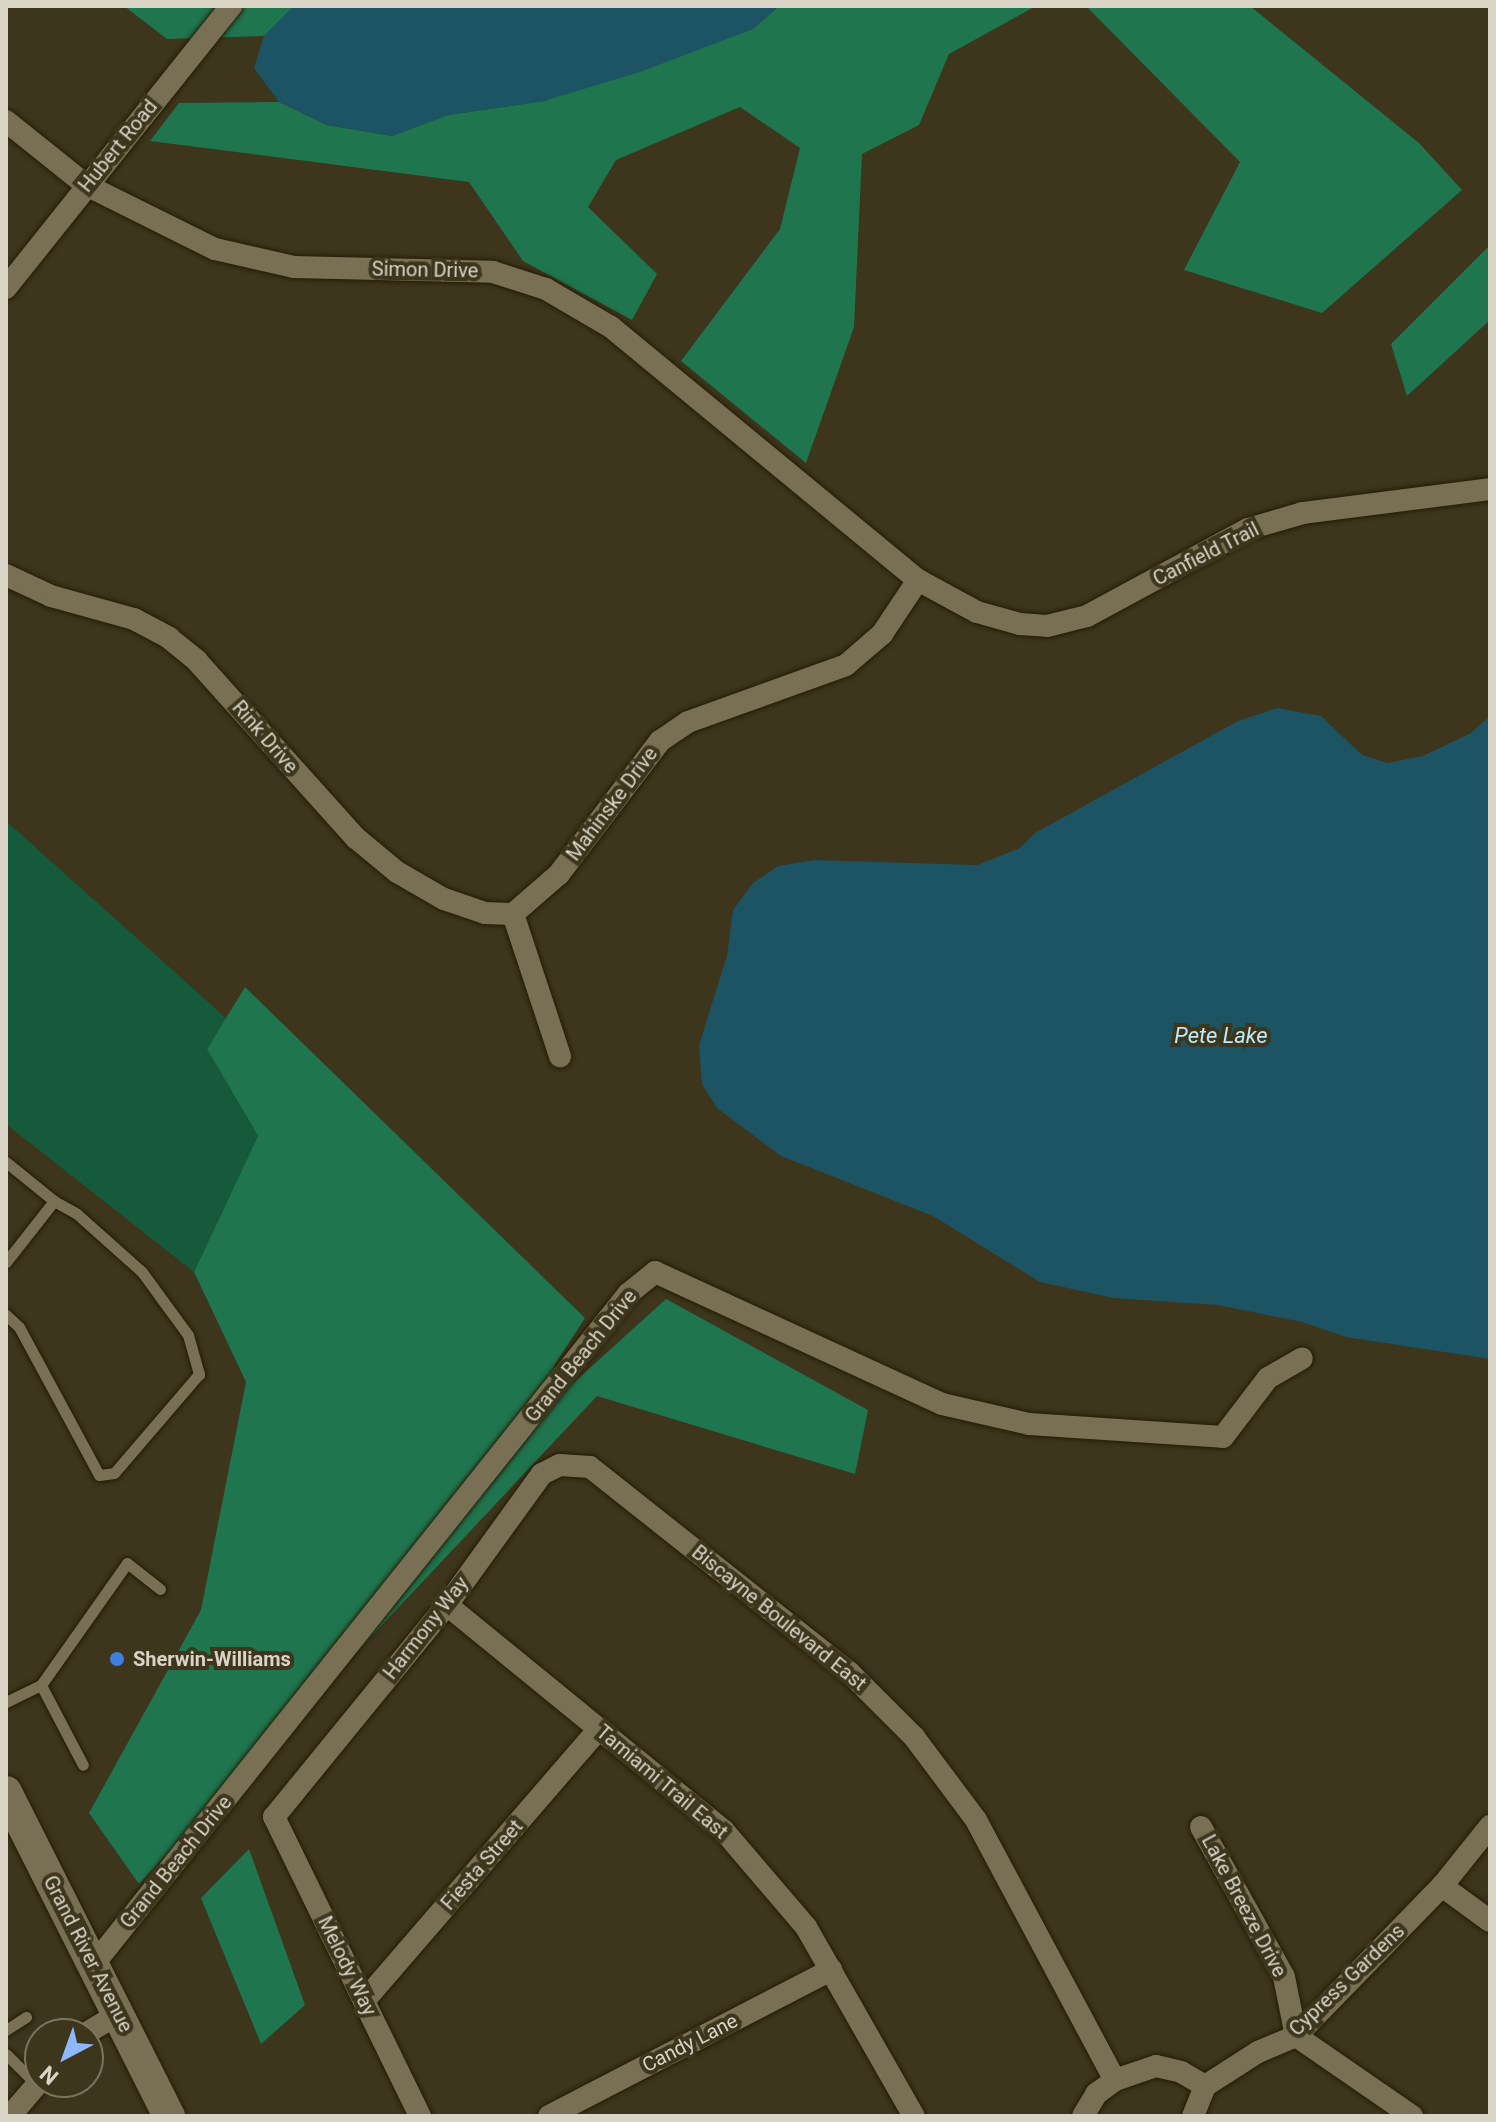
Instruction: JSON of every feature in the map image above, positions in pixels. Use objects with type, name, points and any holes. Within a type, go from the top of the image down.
[{"type":"main road","name":"Grand River Avenue","points":[[6,1792],[169,2116]]},
{"type":"street","name":"Hubert Road","points":[[6,288],[231,6]]},
{"type":"street","name":"Simon Drive","points":[[6,121],[86,185],[215,249],[247,259],[294,267],[493,272],[546,289],[611,327],[918,580],[977,612]]},
{"type":"street","name":"Canfield Trail","points":[[977,612],[1047,626],[1087,616],[1248,529],[1303,513],[1490,489]]},
{"type":"street","name":"Rink Drive","points":[[6,575],[51,596],[134,619],[169,638],[197,661],[356,838],[397,872],[444,899],[485,913],[513,914]]},
{"type":"street","name":"Mahinske Drive","points":[[513,914],[559,874],[660,741],[699,717],[846,665],[882,634],[918,580]]},
{"type":"street","points":[[513,914],[560,1056]]},
{"type":"street","name":"Grand Beach Drive","points":[[94,1964],[628,1294],[655,1272],[942,1404],[1029,1424],[1223,1437],[1268,1378],[1302,1358]]},
{"type":"street","name":"Harmony Way","points":[[274,1817],[447,1605],[542,1474],[560,1465],[590,1467]]},
{"type":"street","name":"Biscayne Boulevard East","points":[[590,1467],[850,1673],[914,1737],[976,1820],[1115,2080]]},
{"type":"street","name":"Tamiami Trail East","points":[[447,1605],[724,1831],[806,1927],[914,2116]]},
{"type":"street","name":"Fiesta Street","points":[[364,2001],[599,1729]]},
{"type":"street","name":"Melody Way","points":[[274,1817],[420,2116]]},
{"type":"street","name":"Cypress Gardens","points":[[1205,2086],[1258,2052],[1296,2036],[1442,1886],[1490,1826]]},
{"type":"street","name":"Lake Breeze Drive","points":[[1201,1827],[1284,1977],[1296,2036]]},
{"type":"street","points":[[1442,1886],[1490,1921]]},
{"type":"street","name":"Candy Lane","points":[[549,2116],[831,1970]]},
{"type":"street","points":[[104,2022],[118,2014]]},
{"type":"street","points":[[1296,2036],[1412,2116]]},
{"type":"street","points":[[1083,2116],[1096,2094],[1115,2080],[1156,2066],[1181,2072],[1205,2086],[1193,2116]]},
{"type":"street","points":[[10,2116],[25,2098]]},
{"type":"lane","points":[[6,1162],[134,1262],[188,1335],[199,1374],[114,1473],[99,1475],[19,1327],[6,1315]]},
{"type":"lane","points":[[6,1262],[54,1201]]},
{"type":"lane","points":[[6,1702],[41,1685],[127,1563],[160,1589]]},
{"type":"lane","points":[[41,1685],[83,1765]]},
{"type":"lane","points":[[6,2030],[26,2017]]},
{"type":"lane","points":[[6,2054],[24,2070]]},
{"type":"green space","points":[[124,6],[294,6],[264,36],[167,39]]},
{"type":"green space","points":[[779,6],[1036,6],[949,54],[919,125],[862,154],[854,327],[806,463],[681,361],[780,229],[800,148],[740,107],[616,160],[588,207],[657,274],[632,320],[523,261],[469,182],[150,141],[179,103],[279,102],[327,125],[392,136],[448,115],[544,101],[753,29]]},
{"type":"green space","points":[[1086,6],[1250,6],[1419,143],[1462,190],[1322,313],[1184,270],[1240,162]]},
{"type":"green space","points":[[1490,245],[1490,320],[1407,396],[1391,344]]},
{"type":"green space","points":[[6,821],[226,1018],[207,1049],[258,1136],[194,1272],[6,1124]]},
{"type":"green space","points":[[245,987],[585,1318],[554,1366],[570,1386],[666,1299],[868,1410],[855,1474],[597,1396],[139,1884],[89,1813],[201,1610],[246,1382],[194,1272],[258,1136],[207,1049]]},
{"type":"green space","points":[[249,1849],[305,2005],[261,2044],[201,1898]]},
{"type":"water","points":[[294,6],[779,6],[753,29],[640,72],[544,101],[448,115],[392,136],[327,125],[279,102],[254,68],[264,36]]},
{"type":"water","name":"Pete Lake","points":[[1277,708],[1321,716],[1362,755],[1387,763],[1423,756],[1471,733],[1490,716],[1490,1359],[1346,1337],[1302,1322],[1218,1305],[1114,1298],[1040,1282],[933,1216],[781,1156],[717,1108],[702,1084],[699,1045],[727,956],[733,910],[753,883],[778,866],[814,860],[977,865],[1020,848],[1035,833],[1238,721]]},
{"type":"place","name":"Sherwin-Williams","points":[[117,1659]]}]
